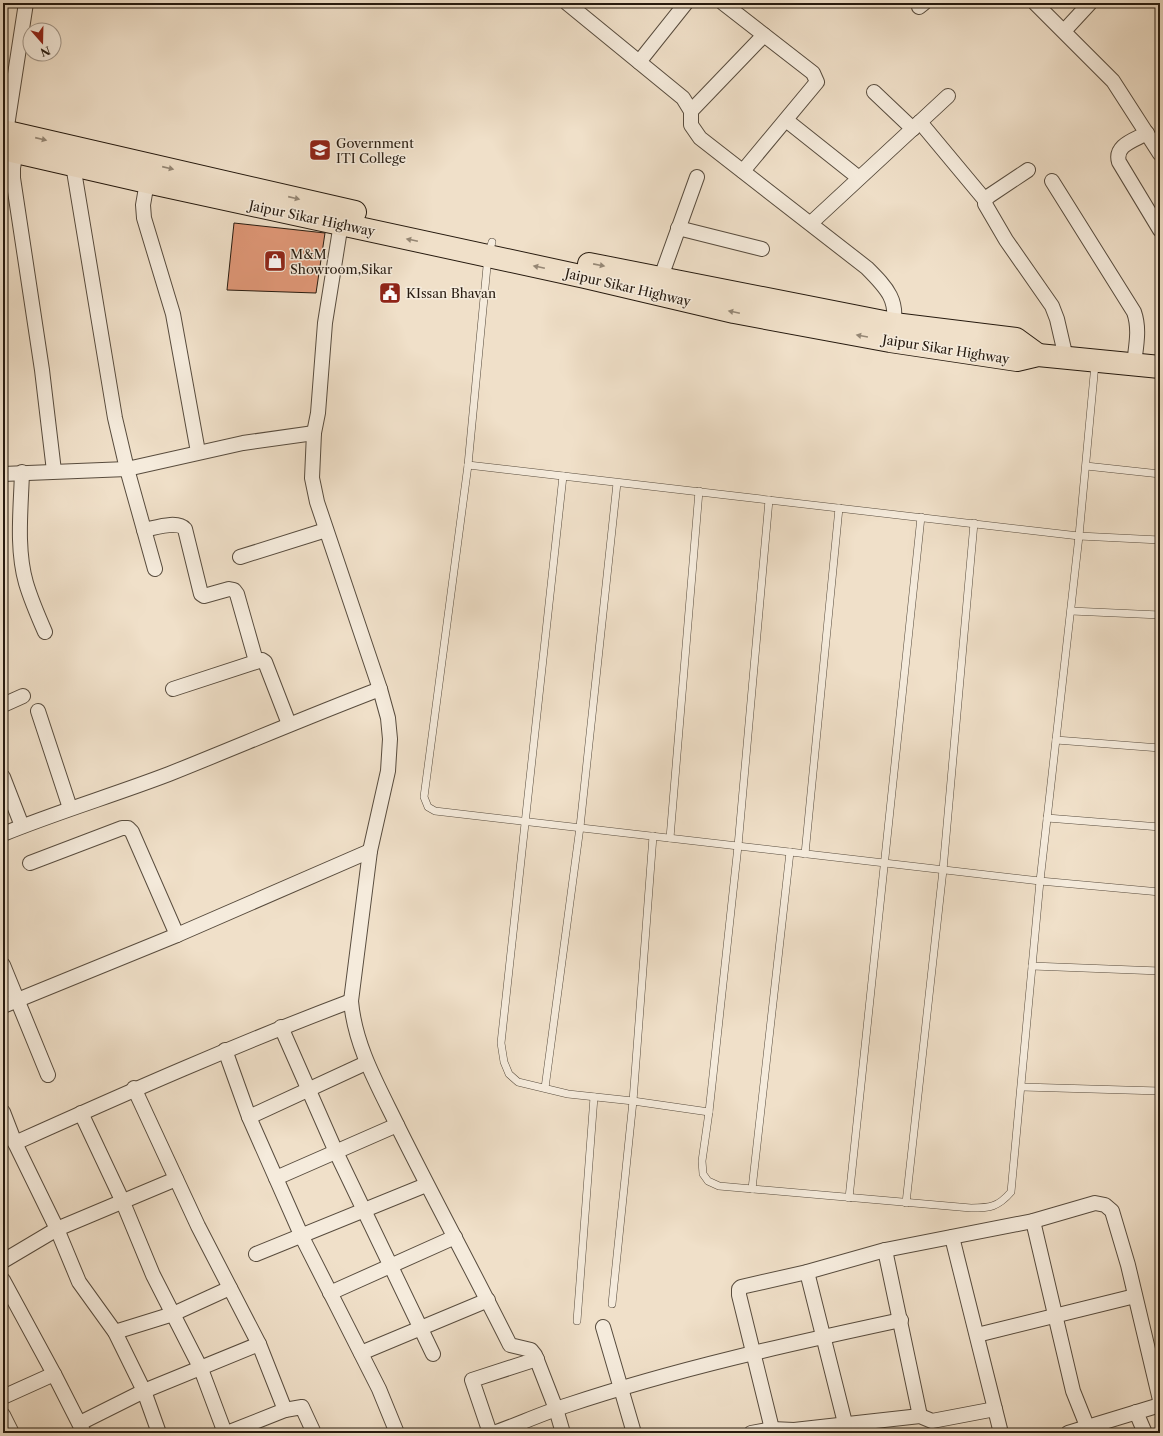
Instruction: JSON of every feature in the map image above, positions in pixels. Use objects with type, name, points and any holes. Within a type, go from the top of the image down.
[{"type":"main road","name":"Jaipur Sikar Highway","points":[[9,141],[73,165],[147,182],[342,217]]},
{"type":"main road","name":"Jaipur Sikar Highway","points":[[9,141],[342,217],[490,249],[734,312],[892,332],[1016,339],[1038,355],[1066,358]]},
{"type":"main road","name":"Jaipur Sikar Highway","points":[[490,249],[590,264],[661,277],[892,332]]},
{"type":"main road","points":[[1066,358],[1160,367]]},
{"type":"street","points":[[26,3],[9,79],[9,141],[13,178],[41,363],[54,472]]},
{"type":"street","points":[[567,3],[582,8],[639,62],[683,98],[691,111],[691,125],[700,138],[811,223],[867,268],[882,283],[890,294],[894,304],[892,332]]},
{"type":"street","points":[[639,62],[686,3]]},
{"type":"street","points":[[723,3],[816,77],[817,82],[815,87],[743,171]]},
{"type":"street","points":[[1035,3],[1064,30],[1113,81],[1160,154]]},
{"type":"street","points":[[1064,30],[1090,3]]},
{"type":"street","points":[[691,111],[764,35]]},
{"type":"street","points":[[874,92],[917,125],[985,200],[986,209],[1052,306],[1057,319],[1066,358]]},
{"type":"street","points":[[811,223],[948,96]]},
{"type":"street","points":[[786,120],[860,178]]},
{"type":"street","points":[[1147,133],[1124,145],[1119,150],[1117,156],[1119,162],[1160,230]]},
{"type":"street","points":[[73,165],[115,418],[127,469],[155,569]]},
{"type":"street","points":[[985,200],[1028,170]]},
{"type":"street","points":[[661,277],[697,177]]},
{"type":"street","points":[[1052,181],[1134,312],[1138,332],[1134,364]]},
{"type":"street","points":[[147,182],[143,205],[144,218],[173,314],[198,452]]},
{"type":"street","points":[[342,217],[325,323],[318,413],[314,433],[312,478],[317,502],[380,690],[388,718],[390,739],[388,771],[370,851],[351,1001],[353,1019],[366,1063],[398,1125],[426,1185],[455,1237],[510,1345],[531,1350],[537,1359],[556,1409],[563,1433]]},
{"type":"street","points":[[678,228],[762,249]]},
{"type":"street","points":[[3,474],[22,472],[127,469],[243,443],[314,433]]},
{"type":"street","points":[[22,472],[21,551],[23,570],[26,583],[45,632]]},
{"type":"street","points":[[144,530],[176,524],[185,529],[201,594],[204,596],[229,589],[234,590],[237,594],[256,661]]},
{"type":"street","points":[[240,557],[326,530]]},
{"type":"street","points":[[173,689],[262,660],[265,662],[289,724]]},
{"type":"street","points":[[3,834],[70,808],[167,774],[289,724],[380,690]]},
{"type":"street","points":[[3,704],[23,696]]},
{"type":"street","points":[[38,711],[70,808]]},
{"type":"street","points":[[3,778],[22,826]]},
{"type":"street","points":[[30,863],[122,828],[128,828],[132,832],[177,935]]},
{"type":"street","points":[[3,1006],[177,935],[370,851]]},
{"type":"street","points":[[3,965],[16,1000],[48,1075]]},
{"type":"street","points":[[15,1143],[134,1088],[281,1027],[351,1001]]},
{"type":"street","points":[[281,1027],[336,1152],[433,1354]]},
{"type":"street","points":[[225,1050],[249,1117],[302,1236],[379,1389],[397,1433]]},
{"type":"street","points":[[249,1117],[366,1063]]},
{"type":"street","points":[[134,1088],[176,1179],[259,1344],[285,1410]]},
{"type":"street","points":[[3,1112],[15,1143],[57,1229],[79,1282],[116,1332],[144,1391],[159,1433]]},
{"type":"street","points":[[81,1113],[122,1200],[153,1275],[201,1369],[226,1433],[285,1410],[302,1407],[314,1433]]},
{"type":"street","points":[[276,1178],[398,1125]]},
{"type":"street","points":[[3,1261],[57,1229],[122,1200],[176,1179]]},
{"type":"street","points":[[256,1254],[426,1185]]},
{"type":"street","points":[[772,1429],[753,1354],[739,1289],[885,1250],[1033,1221],[1095,1203],[1105,1205],[1112,1211],[1135,1296],[1160,1400]]},
{"type":"street","points":[[1033,1221],[1073,1391],[1087,1426]]},
{"type":"street","points":[[330,1293],[455,1237]]},
{"type":"street","points":[[952,1237],[1002,1433]]},
{"type":"street","points":[[885,1250],[901,1320],[920,1416]]},
{"type":"street","points":[[807,1272],[844,1423]]},
{"type":"street","points":[[3,1280],[82,1428],[144,1391],[259,1344]]},
{"type":"street","points":[[116,1332],[173,1314],[230,1288]]},
{"type":"street","points":[[977,1335],[1135,1296]]},
{"type":"street","points":[[360,1353],[488,1300]]},
{"type":"street","points":[[494,1433],[556,1409],[621,1388],[823,1337],[901,1320]]},
{"type":"street","points":[[603,1327],[634,1433]]},
{"type":"street","points":[[490,1433],[472,1380],[537,1359]]},
{"type":"street","points":[[3,1397],[54,1374]]},
{"type":"street","points":[[1070,1433],[1087,1426],[1160,1405]]},
{"type":"street","points":[[751,1433],[772,1429],[795,1431],[844,1423],[875,1427],[920,1416],[932,1421],[995,1409]]},
{"type":"street","points":[[1136,1412],[1145,1433]]},
{"type":"street","points":[[3,1415],[12,1433]]},
{"type":"lane","points":[[490,249],[468,465],[424,797],[428,807],[435,811],[805,854],[1040,881],[1160,892]]},
{"type":"lane","points":[[769,500],[738,846],[709,1112],[702,1161],[704,1174],[708,1181],[719,1186],[906,1203],[988,1208],[1002,1202],[1011,1192],[1022,1087],[1040,881],[1079,536],[1095,360]]},
{"type":"lane","points":[[468,465],[1079,536],[1160,540]]},
{"type":"lane","points":[[1086,466],[1160,474]]},
{"type":"lane","points":[[563,476],[501,1043],[504,1062],[509,1074],[518,1082],[568,1094],[594,1096],[709,1112]]},
{"type":"lane","points":[[545,1088],[580,827],[617,483]]},
{"type":"lane","points":[[670,838],[699,492]]},
{"type":"lane","points":[[805,854],[839,508]]},
{"type":"lane","points":[[849,1198],[921,517]]},
{"type":"lane","points":[[906,1203],[943,870],[974,523]]},
{"type":"lane","points":[[1071,611],[1160,615]]},
{"type":"lane","points":[[1056,740],[1160,748]]},
{"type":"lane","points":[[1047,818],[1160,827]]},
{"type":"lane","points":[[612,1304],[633,1101],[653,836]]},
{"type":"lane","points":[[752,1189],[790,852]]},
{"type":"lane","points":[[1032,966],[1160,971]]},
{"type":"lane","points":[[1022,1087],[1160,1091]]},
{"type":"lane","points":[[576,1321],[594,1096]]},
{"type":"building","name":"M&M Showroom,Sikar","points":[[234,223],[325,233],[316,293],[227,290]]},
{"type":"place","name":"Government ITI College","points":[[320,150]]},
{"type":"place","name":"M&M Showroom,Sikar","points":[[275,261]]},
{"type":"place","name":"KIssan Bhavan","points":[[390,293]]}]
